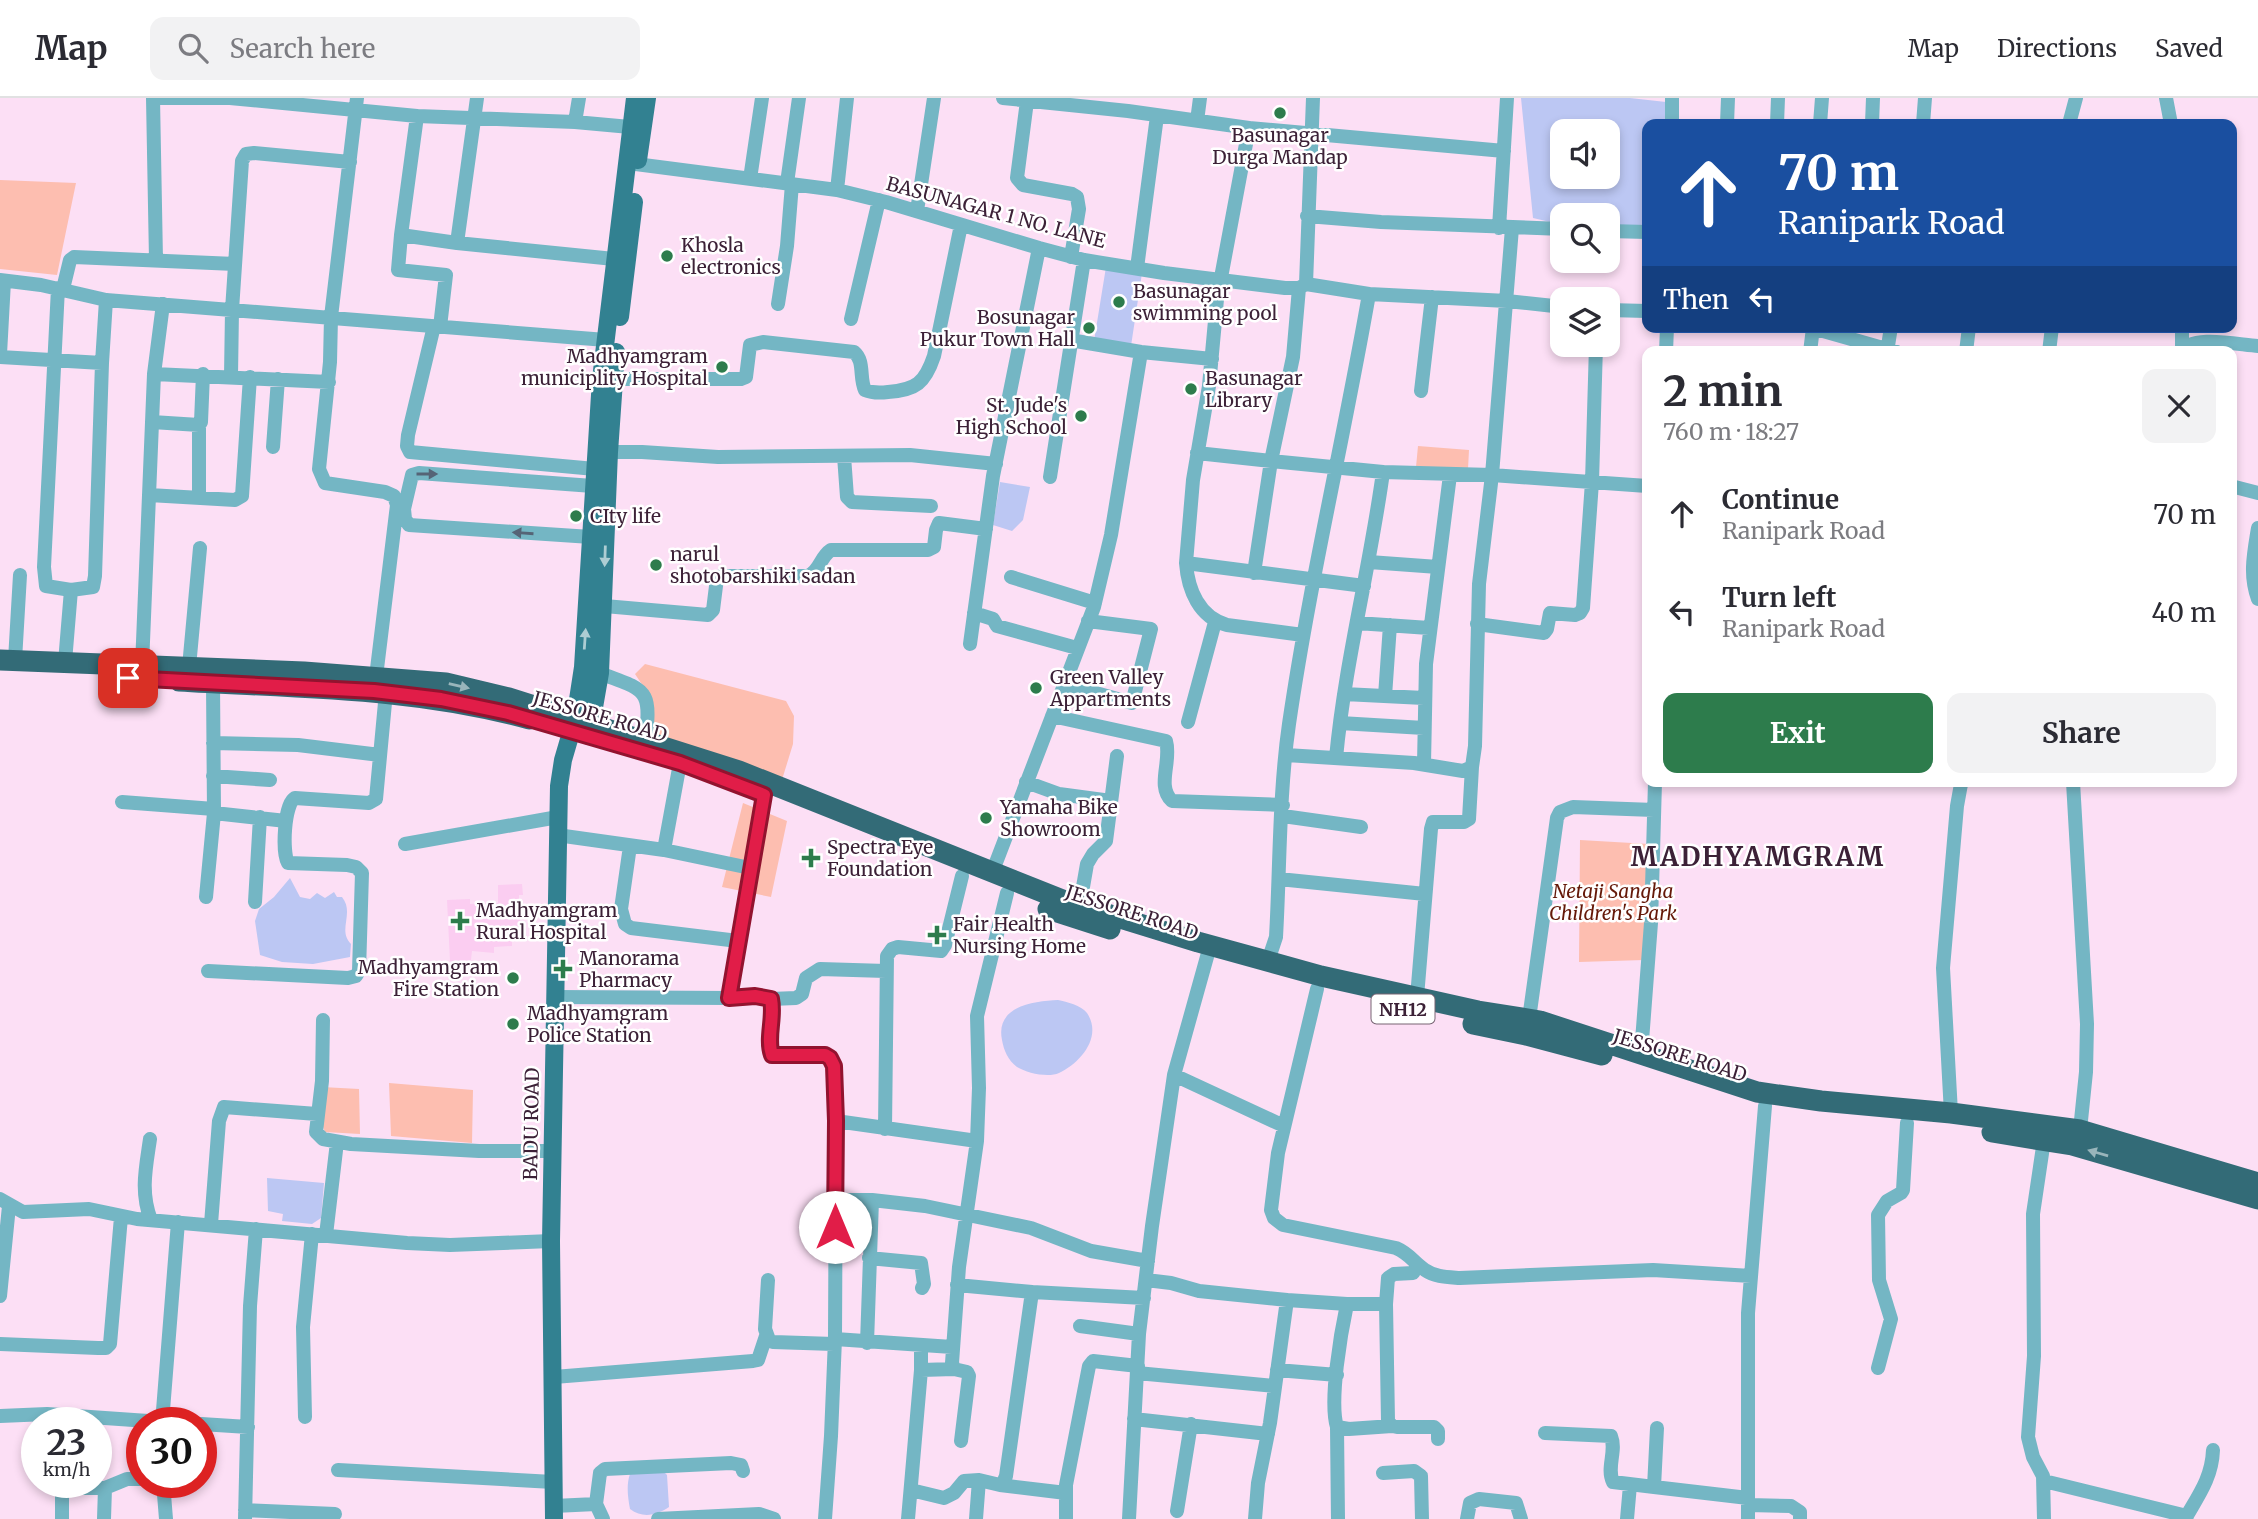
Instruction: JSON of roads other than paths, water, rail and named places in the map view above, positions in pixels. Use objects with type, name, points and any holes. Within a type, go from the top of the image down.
[{"type":"highway","name":"JESSORE ROAD","points":[[5,664],[65,662],[189,667],[381,684],[441,699],[582,727],[645,746],[680,763],[764,795],[838,817],[962,876],[1069,917],[1208,952],[1317,989],[1564,1044],[1765,1106],[2072,1145],[2258,1199]]},
{"type":"highway","name":"JESSORE ROAD","points":[[5,664],[213,683],[381,684]]},
{"type":"highway","name":"NH12","points":[[645,746],[739,771],[838,817],[1208,952],[1268,961],[1417,997],[1529,1019],[1775,1096],[1951,1113],[2080,1130],[2258,1183]]},
{"type":"main road","points":[[596,606],[591,537],[632,164],[631,127],[635,98]]},
{"type":"main road","points":[[607,379],[606,340],[614,259],[647,98]]},
{"type":"main road","points":[[596,606],[598,464]]},
{"type":"main road","name":"BADU ROAD","points":[[554,1513],[551,1241],[558,826],[563,760],[582,727],[592,670],[596,606]]},
{"type":"street","points":[[156,260],[153,98],[230,98],[356,104],[417,116],[575,122],[631,127]]},
{"type":"street","points":[[457,243],[477,98]]},
{"type":"street","points":[[575,122],[579,98]]},
{"type":"street","points":[[750,179],[762,98]]},
{"type":"street","points":[[778,304],[799,98]]},
{"type":"street","points":[[837,190],[847,98]]},
{"type":"street","points":[[917,211],[934,98]]},
{"type":"street","points":[[1197,121],[1200,98]]},
{"type":"street","points":[[1254,573],[1271,461],[1293,357],[1302,286],[1313,98]]},
{"type":"street","points":[[1417,997],[1433,822],[1469,819],[1475,746],[1479,584],[1492,475],[1507,301],[1504,151],[1507,98]]},
{"type":"street","points":[[1672,98],[1672,119]]},
{"type":"street","points":[[1727,119],[1728,98]]},
{"type":"street","points":[[1777,119],[1778,98]]},
{"type":"street","points":[[1820,119],[1822,98]]},
{"type":"street","points":[[1872,119],[1873,98]]},
{"type":"street","points":[[1923,119],[1925,98]]},
{"type":"street","points":[[2070,119],[2076,98]]},
{"type":"street","points":[[2166,98],[2170,119]]},
{"type":"street","points":[[1050,477],[1070,340],[1079,209],[1077,197],[1072,194],[1023,185],[1017,178],[1015,99],[1129,105],[1157,116],[1249,128],[1504,151]]},
{"type":"street","points":[[208,971],[348,978],[356,976],[359,971],[362,873],[347,864],[288,863],[285,853],[286,821],[291,800],[373,802],[378,794],[381,684],[397,505],[394,496],[385,492],[325,483],[318,469],[329,382],[331,317],[356,104]]},
{"type":"street","points":[[417,116],[398,270],[446,275],[437,327],[408,435],[407,446],[410,452],[598,464]]},
{"type":"street","points":[[1138,268],[1157,116]]},
{"type":"street","points":[[1249,128],[1221,279],[1197,453],[1186,562],[1187,580],[1198,604],[1215,622],[1303,635]]},
{"type":"street","points":[[231,376],[232,310],[242,161],[246,154],[350,162]]},
{"type":"street","name":"BASUNAGAR 1 NO. LANE","points":[[632,164],[837,190],[1077,258],[1138,268],[1369,294],[1550,306]]},
{"type":"street","points":[[851,319],[879,200]]},
{"type":"street","points":[[1307,216],[1381,222],[1550,229]]},
{"type":"street","points":[[607,379],[741,379],[748,373],[750,345],[763,342],[854,352],[860,360],[862,386],[865,390],[870,393],[903,391],[921,382],[934,356],[961,225]]},
{"type":"street","points":[[1620,231],[1642,232]]},
{"type":"street","points":[[401,235],[614,259]]},
{"type":"street","points":[[970,644],[996,464],[1040,248]]},
{"type":"street","points":[[106,300],[93,587],[71,590],[46,586],[44,567],[55,360],[61,288],[70,260],[74,257],[235,264]]},
{"type":"street","points":[[102,363],[0,355],[2,280],[61,288],[106,300],[606,340]]},
{"type":"street","points":[[1268,961],[1276,937],[1286,755],[1303,635],[1369,294]]},
{"type":"street","points":[[1421,391],[1433,297]]},
{"type":"street","points":[[142,666],[154,374],[163,304]]},
{"type":"street","points":[[1620,310],[1642,311]]},
{"type":"street","points":[[1828,333],[1874,346]]},
{"type":"street","points":[[1070,340],[1141,352],[1212,359]]},
{"type":"street","points":[[2190,346],[2199,341],[2216,346]]},
{"type":"street","points":[[2237,347],[2258,346]]},
{"type":"street","points":[[992,873],[1095,603],[1111,535],[1141,352]]},
{"type":"street","points":[[1477,624],[1544,633],[1550,613],[1580,613],[1585,601],[1596,357]]},
{"type":"street","points":[[154,374],[203,374],[329,382]]},
{"type":"street","points":[[199,498],[198,425],[201,422],[203,374]]},
{"type":"street","points":[[149,495],[235,500],[243,496],[250,377]]},
{"type":"street","points":[[273,447],[278,379]]},
{"type":"street","points":[[152,422],[198,425]]},
{"type":"street","points":[[1197,453],[1383,472],[1492,475],[1642,486]]},
{"type":"street","points":[[591,537],[409,525],[404,509],[412,475],[718,457],[910,455],[996,464]]},
{"type":"street","points":[[844,456],[847,497],[852,502],[931,506]]},
{"type":"street","points":[[1336,758],[1344,694],[1383,472]]},
{"type":"street","points":[[1424,764],[1424,698],[1430,628],[1450,475]]},
{"type":"street","points":[[2237,488],[2258,493]]},
{"type":"street","points":[[596,606],[708,615],[713,610],[715,583],[721,576],[808,576],[816,571],[823,556],[831,550],[928,550],[934,547],[939,523],[986,529]]},
{"type":"street","points":[[2258,528],[2252,578],[2258,599]]},
{"type":"street","points":[[189,667],[200,548]]},
{"type":"street","points":[[1186,562],[1364,586]]},
{"type":"street","points":[[1369,562],[1438,567]]},
{"type":"street","points":[[5,664],[20,575]]},
{"type":"street","points":[[1011,577],[1095,603]]},
{"type":"street","points":[[65,662],[71,590]]},
{"type":"street","points":[[974,613],[993,619],[997,626],[1077,649]]},
{"type":"street","points":[[1063,684],[1132,703],[1151,629],[1088,621]]},
{"type":"street","points":[[1188,722],[1215,622]]},
{"type":"street","points":[[1357,623],[1430,628]]},
{"type":"street","points":[[1385,696],[1390,625]]},
{"type":"street","points":[[592,670],[627,682],[645,697],[648,716],[645,746]]},
{"type":"street","points":[[206,897],[214,811],[213,683]]},
{"type":"street","points":[[1344,694],[1424,698]]},
{"type":"street","points":[[1052,716],[1166,741],[1168,748],[1164,789],[1172,802],[1283,811],[1361,827]]},
{"type":"street","points":[[1340,723],[1424,728]]},
{"type":"street","points":[[213,743],[298,745],[380,755]]},
{"type":"street","points":[[1286,755],[1424,764],[1463,771],[1472,767]]},
{"type":"street","points":[[1080,904],[1087,864],[1106,841],[1117,756]]},
{"type":"street","points":[[664,850],[680,763]]},
{"type":"street","points":[[213,776],[270,780]]},
{"type":"street","points":[[1026,782],[1059,794],[1111,801]]},
{"type":"street","points":[[1641,1054],[1651,923],[1655,787]]},
{"type":"street","points":[[1951,1113],[1943,968],[1960,787]]},
{"type":"street","points":[[2073,787],[2088,1051],[2080,1130]]},
{"type":"street","points":[[729,998],[764,795]]},
{"type":"street","points":[[122,802],[286,821]]},
{"type":"street","points":[[1529,1019],[1560,812],[1573,807],[1654,810]]},
{"type":"street","points":[[255,902],[260,817]]},
{"type":"street","points":[[405,844],[558,826],[630,846],[664,850],[750,868]]},
{"type":"street","points":[[630,846],[621,909],[625,924],[631,928],[738,941]]},
{"type":"street","points":[[885,1129],[887,956],[892,948],[898,947],[941,951],[945,945],[962,876]]},
{"type":"street","points":[[1279,879],[1425,894]]},
{"type":"street","points":[[954,1369],[952,1348],[957,1285],[977,1141],[977,1016],[1007,893]]},
{"type":"street","points":[[1129,1519],[1139,1334],[1148,1261],[1174,1075],[1208,952]]},
{"type":"street","points":[[554,997],[796,998],[802,994],[806,978],[820,970],[886,971]]},
{"type":"street","points":[[1317,989],[1284,1126],[1272,1201],[1274,1218],[1283,1225],[1396,1248],[1409,1253],[1418,1265],[1438,1277],[1653,1270],[1751,1276]]},
{"type":"street","points":[[771,999],[772,1055],[825,1055],[834,1066],[834,1342],[825,1519]]},
{"type":"street","points":[[323,1020],[322,1081],[316,1132],[323,1139],[479,1151],[552,1151]]},
{"type":"street","points":[[1174,1075],[1284,1126]]},
{"type":"street","points":[[1748,1507],[1747,1340],[1765,1106]]},
{"type":"street","points":[[211,1224],[219,1121],[224,1107],[317,1114]]},
{"type":"street","points":[[836,1121],[977,1141]]},
{"type":"street","points":[[1878,1368],[1891,1319],[1879,1280],[1878,1215],[1887,1201],[1903,1190],[1907,1123]]},
{"type":"street","points":[[150,1139],[144,1202],[151,1220]]},
{"type":"street","points":[[2043,1140],[2033,1214],[2034,1356],[2028,1437],[2033,1457],[2044,1481],[2044,1519]]},
{"type":"street","points":[[305,1418],[304,1317],[337,1142]]},
{"type":"street","points":[[835,1200],[872,1200],[925,1206],[1031,1228],[1091,1251],[1148,1261]]},
{"type":"street","points":[[867,1343],[872,1200]]},
{"type":"street","points":[[0,1296],[5,1203],[23,1212],[89,1209],[121,1217],[432,1244],[551,1241]]},
{"type":"street","points":[[0,1344],[106,1348],[110,1344],[121,1217]]},
{"type":"street","points":[[163,1407],[178,1222]]},
{"type":"street","points":[[256,1229],[250,1306],[245,1515],[335,1514]]},
{"type":"street","points":[[869,1258],[922,1263],[922,1288]]},
{"type":"street","points":[[1392,1426],[1388,1421],[1387,1410],[1388,1278],[1394,1274],[1413,1273],[1418,1265]]},
{"type":"street","points":[[554,1377],[758,1360],[766,1336],[768,1280]]},
{"type":"street","points":[[1146,1280],[1171,1283],[1199,1291],[1287,1300],[1386,1304]]},
{"type":"street","points":[[957,1285],[1144,1298]]},
{"type":"street","points":[[1000,1485],[1006,1476],[1032,1292]]},
{"type":"street","points":[[1255,1519],[1258,1483],[1268,1434],[1287,1300]]},
{"type":"street","points":[[1338,1519],[1337,1375],[1347,1304]]},
{"type":"street","points":[[1080,1326],[1139,1334]]},
{"type":"street","points":[[766,1336],[773,1342],[867,1343],[952,1348]]},
{"type":"street","points":[[908,1519],[921,1346]]},
{"type":"street","points":[[1066,1519],[1066,1493],[1088,1366],[1093,1361],[1275,1386]]},
{"type":"street","points":[[921,1370],[954,1369],[967,1372],[969,1376],[961,1441]]},
{"type":"street","points":[[1277,1370],[1337,1375]]},
{"type":"street","points":[[0,1416],[21,1414]]},
{"type":"street","points":[[1134,1419],[1268,1434]]},
{"type":"street","points":[[1177,1511],[1191,1424]]},
{"type":"street","points":[[217,1425],[248,1427]]},
{"type":"street","points":[[1338,1427],[1349,1429],[1430,1425],[1438,1431],[1438,1438]]},
{"type":"street","points":[[1654,1487],[1657,1428]]},
{"type":"street","points":[[1545,1433],[1611,1436],[1613,1482],[1654,1487],[1748,1507],[1791,1506],[1800,1512],[1800,1519]]},
{"type":"street","points":[[2044,1481],[2186,1518],[2205,1487],[2211,1471],[2213,1450]]},
{"type":"street","points":[[603,1519],[596,1504],[600,1473],[605,1469],[737,1463],[743,1471]]},
{"type":"street","points":[[338,1470],[553,1482]]},
{"type":"street","points":[[1383,1473],[1414,1471],[1422,1476],[1422,1519]]},
{"type":"street","points":[[976,1519],[979,1480]]},
{"type":"street","points":[[911,1490],[944,1497],[954,1493],[964,1481],[979,1480],[1066,1493]]},
{"type":"street","points":[[1627,1519],[1630,1485]]},
{"type":"street","points":[[62,1498],[62,1519]]},
{"type":"street","points":[[104,1519],[105,1498]]},
{"type":"street","points":[[164,1498],[166,1519]]},
{"type":"street","points":[[1467,1519],[1470,1503],[1479,1499],[1516,1503],[1521,1519]]},
{"type":"street","points":[[554,1513],[596,1504]]},
{"type":"street","points":[[658,1519],[765,1515],[774,1519]]},
{"type":"water","points":[[1521,98],[1630,98],[1666,102],[1666,119],[1642,119],[1642,225],[1620,226],[1620,203],[1550,203],[1550,222],[1533,218]]},
{"type":"water","name":"Basunagar swimming pool","points":[[1106,267],[1142,273],[1131,346],[1094,341]]},
{"type":"water","points":[[1000,482],[1030,487],[1023,520],[1012,531],[993,525]]},
{"type":"water","points":[[290,878],[300,897],[310,899],[317,893],[325,898],[334,892],[337,897],[342,897],[347,909],[346,933],[351,944],[350,957],[313,964],[282,962],[260,955],[255,921],[259,909],[274,897]]},
{"type":"water","points":[[1058,1000],[1078,1006],[1087,1013],[1092,1031],[1087,1048],[1074,1063],[1059,1073],[1038,1074],[1017,1067],[1005,1052],[1001,1029],[1004,1020],[1010,1013],[1028,1004]]},
{"type":"water","points":[[267,1178],[324,1183],[321,1218],[312,1224],[282,1221],[283,1214],[268,1211]]},
{"type":"water","points":[[662,1470],[667,1475],[669,1507],[650,1515],[630,1509],[630,1474]]},
{"type":"place","name":"Basunagar Durga Mandap","points":[[1280,113]]},
{"type":"place","name":"Khosla electronics","points":[[667,256]]},
{"type":"place","name":"Basunagar swimming pool","points":[[1119,302]]},
{"type":"place","name":"Bosunagar Pukur Town Hall","points":[[1089,328]]},
{"type":"place","name":"Madhyamgram municiplity Hospital","points":[[722,367]]},
{"type":"place","name":"Basunagar Library","points":[[1191,389]]},
{"type":"place","name":"St. Jude's High School","points":[[1081,416]]},
{"type":"place","name":"CIty life","points":[[576,516]]},
{"type":"place","name":"narul shotobarshiki sadan","points":[[656,565]]},
{"type":"place","name":"Green Valley Appartments","points":[[1036,688]]},
{"type":"place","name":"Yamaha Bike Showroom","points":[[986,818]]},
{"type":"place","name":"Spectra Eye Foundation","points":[[811,858]]},
{"type":"place","name":"Madhyamgram Rural Hospital","points":[[460,921]]},
{"type":"place","name":"Fair Health Nursing Home","points":[[937,935]]},
{"type":"place","name":"Manorama Pharmacy","points":[[563,969]]},
{"type":"place","name":"Madhyamgram Fire Station","points":[[513,978]]},
{"type":"place","name":"Madhyamgram Police Station","points":[[513,1024]]},
{"type":"district","name":"MADHYAMGRAM","points":[[1758,856]]},
{"type":"park label","name":"Netaji Sangha Children's Park","points":[[1613,902]]}]
